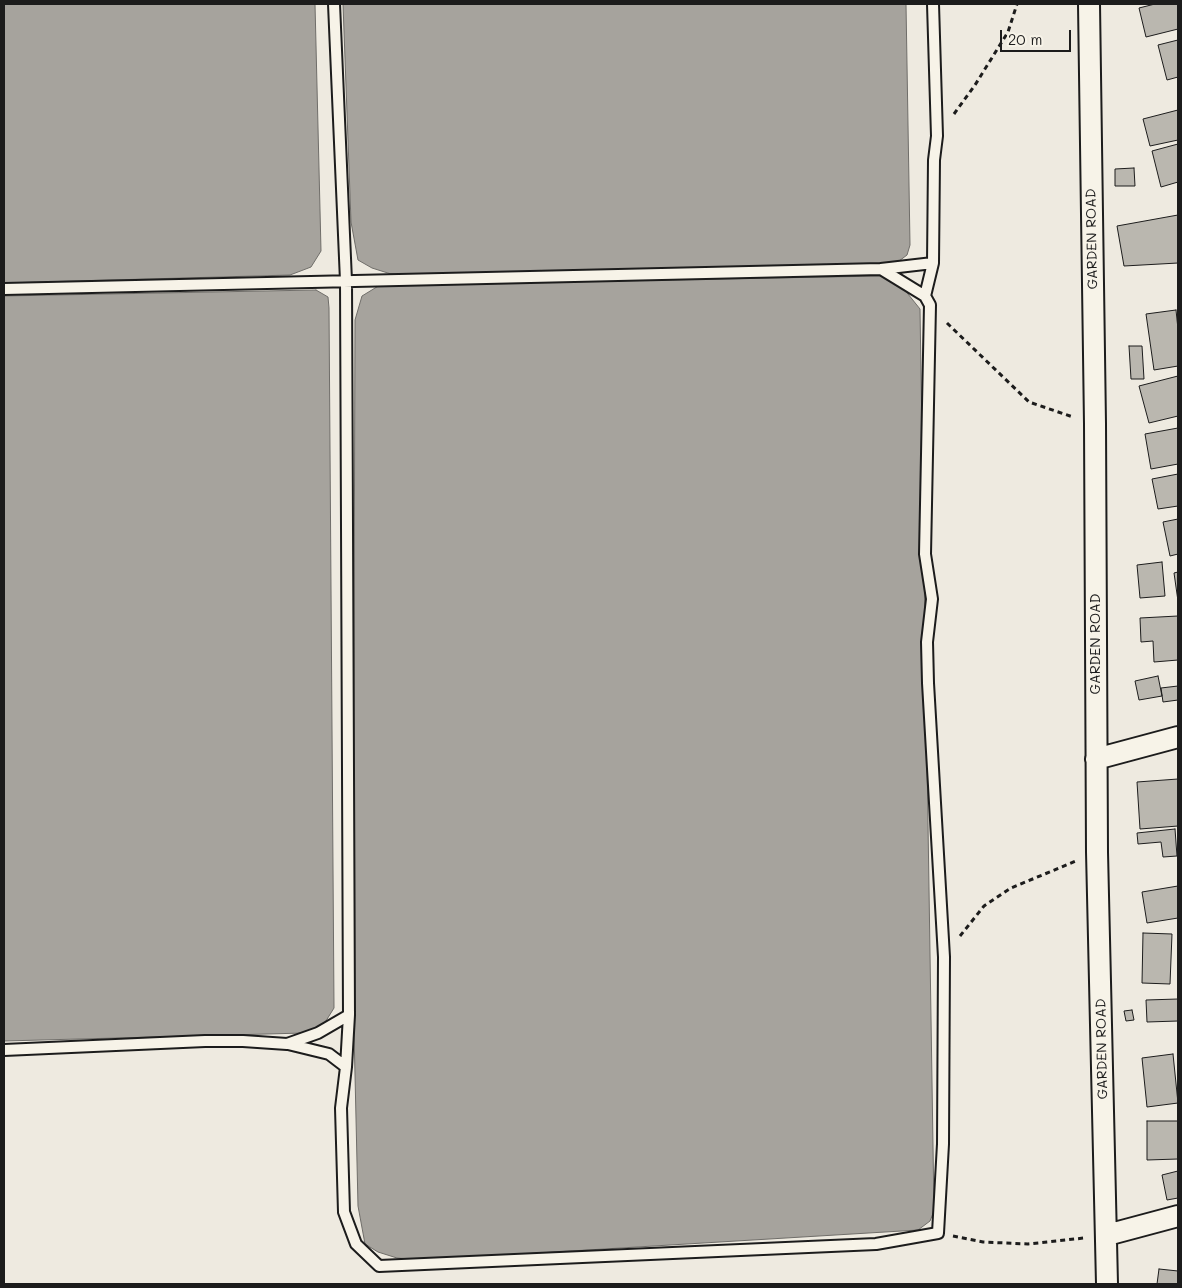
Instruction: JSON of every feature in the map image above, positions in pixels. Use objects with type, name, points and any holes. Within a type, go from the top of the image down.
[{"type":"street","name":"GARDEN ROAD","points":[[1089,4],[1095,424],[1097,852],[1107,1284]]},
{"type":"street","points":[[1096,759],[1178,737]]},
{"type":"street","points":[[1107,1236],[1178,1216]]},
{"type":"lane","points":[[334,4],[346,281],[349,1014],[346,1067],[341,1108],[344,1212],[356,1244],[378,1266],[876,1244],[938,1233],[943,1144],[944,956],[928,683],[927,642],[932,599],[925,554],[928,301],[933,264],[934,160],[937,136],[933,4]]},
{"type":"lane","points":[[4,289],[881,269],[933,264]]},
{"type":"lane","points":[[881,269],[928,301]]},
{"type":"lane","points":[[287,1044],[318,1034],[349,1014]]},
{"type":"lane","points":[[4,1050],[243,1041],[287,1044],[330,1054],[346,1067]]},
{"type":"path","points":[[937,136],[975,85],[1008,32],[1017,4]]},
{"type":"path","points":[[928,301],[944,320],[1030,402],[1095,424]]},
{"type":"path","points":[[944,956],[984,906],[1011,888],[1097,852]]},
{"type":"path","points":[[938,1233],[983,1242],[1028,1244],[1107,1236]]},
{"type":"shaded area","points":[[4,4],[315,4],[321,251],[311,267],[290,275],[4,283]]},
{"type":"shaded area","points":[[343,4],[906,4],[910,245],[907,255],[895,264],[416,276],[391,274],[372,268],[358,260],[351,222]]},
{"type":"shaded area","points":[[883,276],[904,289],[920,309],[934,1211],[930,1221],[918,1230],[422,1260],[397,1258],[378,1252],[365,1244],[358,1206],[353,987],[355,320],[362,296],[380,285]]},
{"type":"shaded area","points":[[316,290],[328,297],[329,308],[334,1008],[324,1024],[304,1033],[4,1041],[4,296]]},
{"type":"building","points":[[1155,4],[1178,4],[1178,29],[1146,37],[1139,8]]},
{"type":"building","points":[[1178,40],[1178,77],[1167,80],[1158,45]]},
{"type":"building","points":[[1178,110],[1178,140],[1150,146],[1143,119]]},
{"type":"building","points":[[1178,144],[1178,182],[1161,187],[1152,151]]},
{"type":"building","points":[[1134,168],[1135,186],[1115,186],[1115,169]]},
{"type":"building","points":[[1178,215],[1178,263],[1124,266],[1117,226]]},
{"type":"building","points":[[1176,310],[1178,366],[1154,370],[1146,314]]},
{"type":"building","points":[[1129,346],[1142,346],[1144,379],[1131,379]]},
{"type":"building","points":[[1178,376],[1178,416],[1149,423],[1139,386]]},
{"type":"building","points":[[1178,428],[1178,464],[1151,469],[1145,434]]},
{"type":"building","points":[[1178,474],[1178,506],[1158,509],[1152,479]]},
{"type":"building","points":[[1178,519],[1178,554],[1170,556],[1163,522]]},
{"type":"building","points":[[1162,562],[1165,596],[1140,598],[1137,565]]},
{"type":"building","points":[[1178,572],[1178,601],[1174,573]]},
{"type":"building","points":[[1178,616],[1178,660],[1154,662],[1153,641],[1141,642],[1140,618]]},
{"type":"building","points":[[1158,676],[1162,696],[1139,700],[1135,681]]},
{"type":"building","points":[[1178,686],[1178,700],[1163,702],[1161,688]]},
{"type":"building","points":[[1178,779],[1178,826],[1140,829],[1137,782]]},
{"type":"building","points":[[1175,829],[1177,856],[1163,857],[1161,842],[1138,844],[1137,833]]},
{"type":"building","points":[[1178,886],[1178,918],[1147,923],[1142,892]]},
{"type":"building","points":[[1143,933],[1172,934],[1170,984],[1142,983]]},
{"type":"building","points":[[1178,999],[1178,1021],[1147,1022],[1146,1000]]},
{"type":"building","points":[[1132,1010],[1134,1020],[1126,1021],[1124,1011]]},
{"type":"building","points":[[1173,1054],[1178,1103],[1147,1107],[1142,1058]]},
{"type":"building","points":[[1147,1121],[1178,1121],[1178,1159],[1147,1160]]},
{"type":"building","points":[[1178,1171],[1178,1198],[1167,1200],[1162,1175]]},
{"type":"building","points":[[1159,1269],[1178,1271],[1178,1284],[1157,1284]]}]
